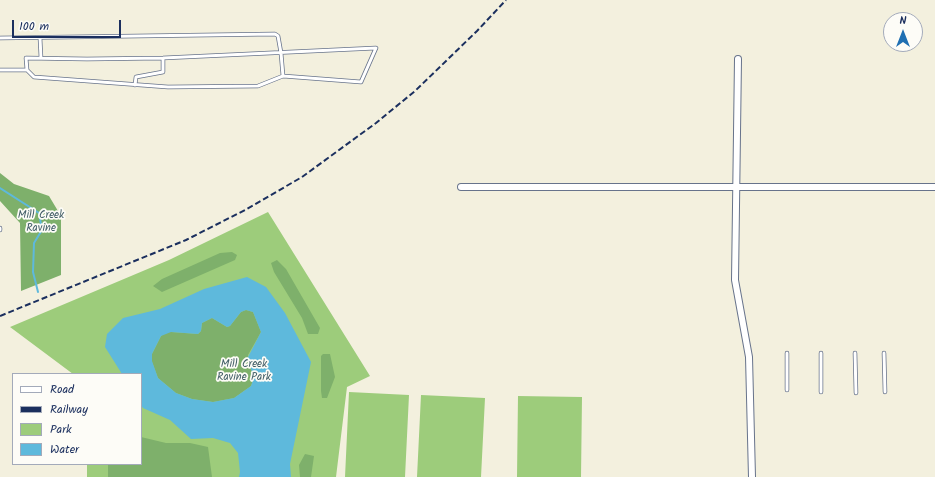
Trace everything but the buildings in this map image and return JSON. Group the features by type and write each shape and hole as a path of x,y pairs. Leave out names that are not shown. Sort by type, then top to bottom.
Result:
{"street":[{"path":"738,59 735,280 749,357 752,477"},
{"path":"461,187 935,187"}],"lane":[{"path":"0,38 275,34 278,36 282,53 283,76"},
{"path":"40,38 41,58"},
{"path":"376,48 361,82 283,76 258,86 168,87 34,77 27,70 26,58 163,58 282,53 376,48"},
{"path":"135,85 136,77 163,72 163,58"},
{"path":"0,70 27,70"},
{"path":"787,353 787,390"},
{"path":"821,353 821,392"},
{"path":"855,353 856,393"},
{"path":"884,353 885,392"}],"green space":[{"name":"Mill Creek Ravine","path":"0,173 14,184 49,196 61,216 61,275 21,291 20,223 0,201"},
{"name":"Mill Creek Ravine Park","path":"268,212 370,376 347,387 336,477 87,477 87,465 142,465 142,373 72,373 10,327 169,260"},
{"path":"232,252 237,255 235,260 162,292 153,286 162,279 220,253"},
{"path":"277,260 286,269 320,328 318,334 308,334 302,318 274,272 271,263"},
{"path":"246,310 253,312 261,332 248,355 248,363 254,377 251,386 234,398 213,402 192,399 176,393 158,378 152,362 152,354 161,336 166,332 198,334 201,331 202,323 212,318 227,327 230,326 241,312"},
{"path":"323,354 330,354 335,377 327,398 322,398 321,391 321,356"},
{"path":"349,392 409,395 405,477 345,477"},
{"path":"421,395 485,398 481,477 417,477"},
{"path":"518,396 582,397 581,477 517,477"},
{"path":"142,437 166,443 190,443 208,447 212,477 108,477 108,465 142,465"},
{"path":"305,454 314,456 311,477 300,477 299,465"}],"water":[{"path":"247,277 266,287 285,313 311,362 290,464 291,477 239,477 240,472 238,453 230,443 213,438 191,439 170,420 143,408 142,373 121,373 105,347 107,334 123,318 160,309 204,289","holes":["246,310 253,312 261,332 247,359 254,377 251,386 234,398 213,402 192,399 176,393 158,378 152,361 152,354 161,336 171,332 198,334 201,331 202,323 212,318 227,327 230,326 241,312"]}],"waterway":[{"path":"0,188 39,213 42,230 34,243 33,272 38,292"}],"railway":[{"path":"0,316 186,240 245,210 302,177 376,123 415,91 477,31 506,0"}]}
